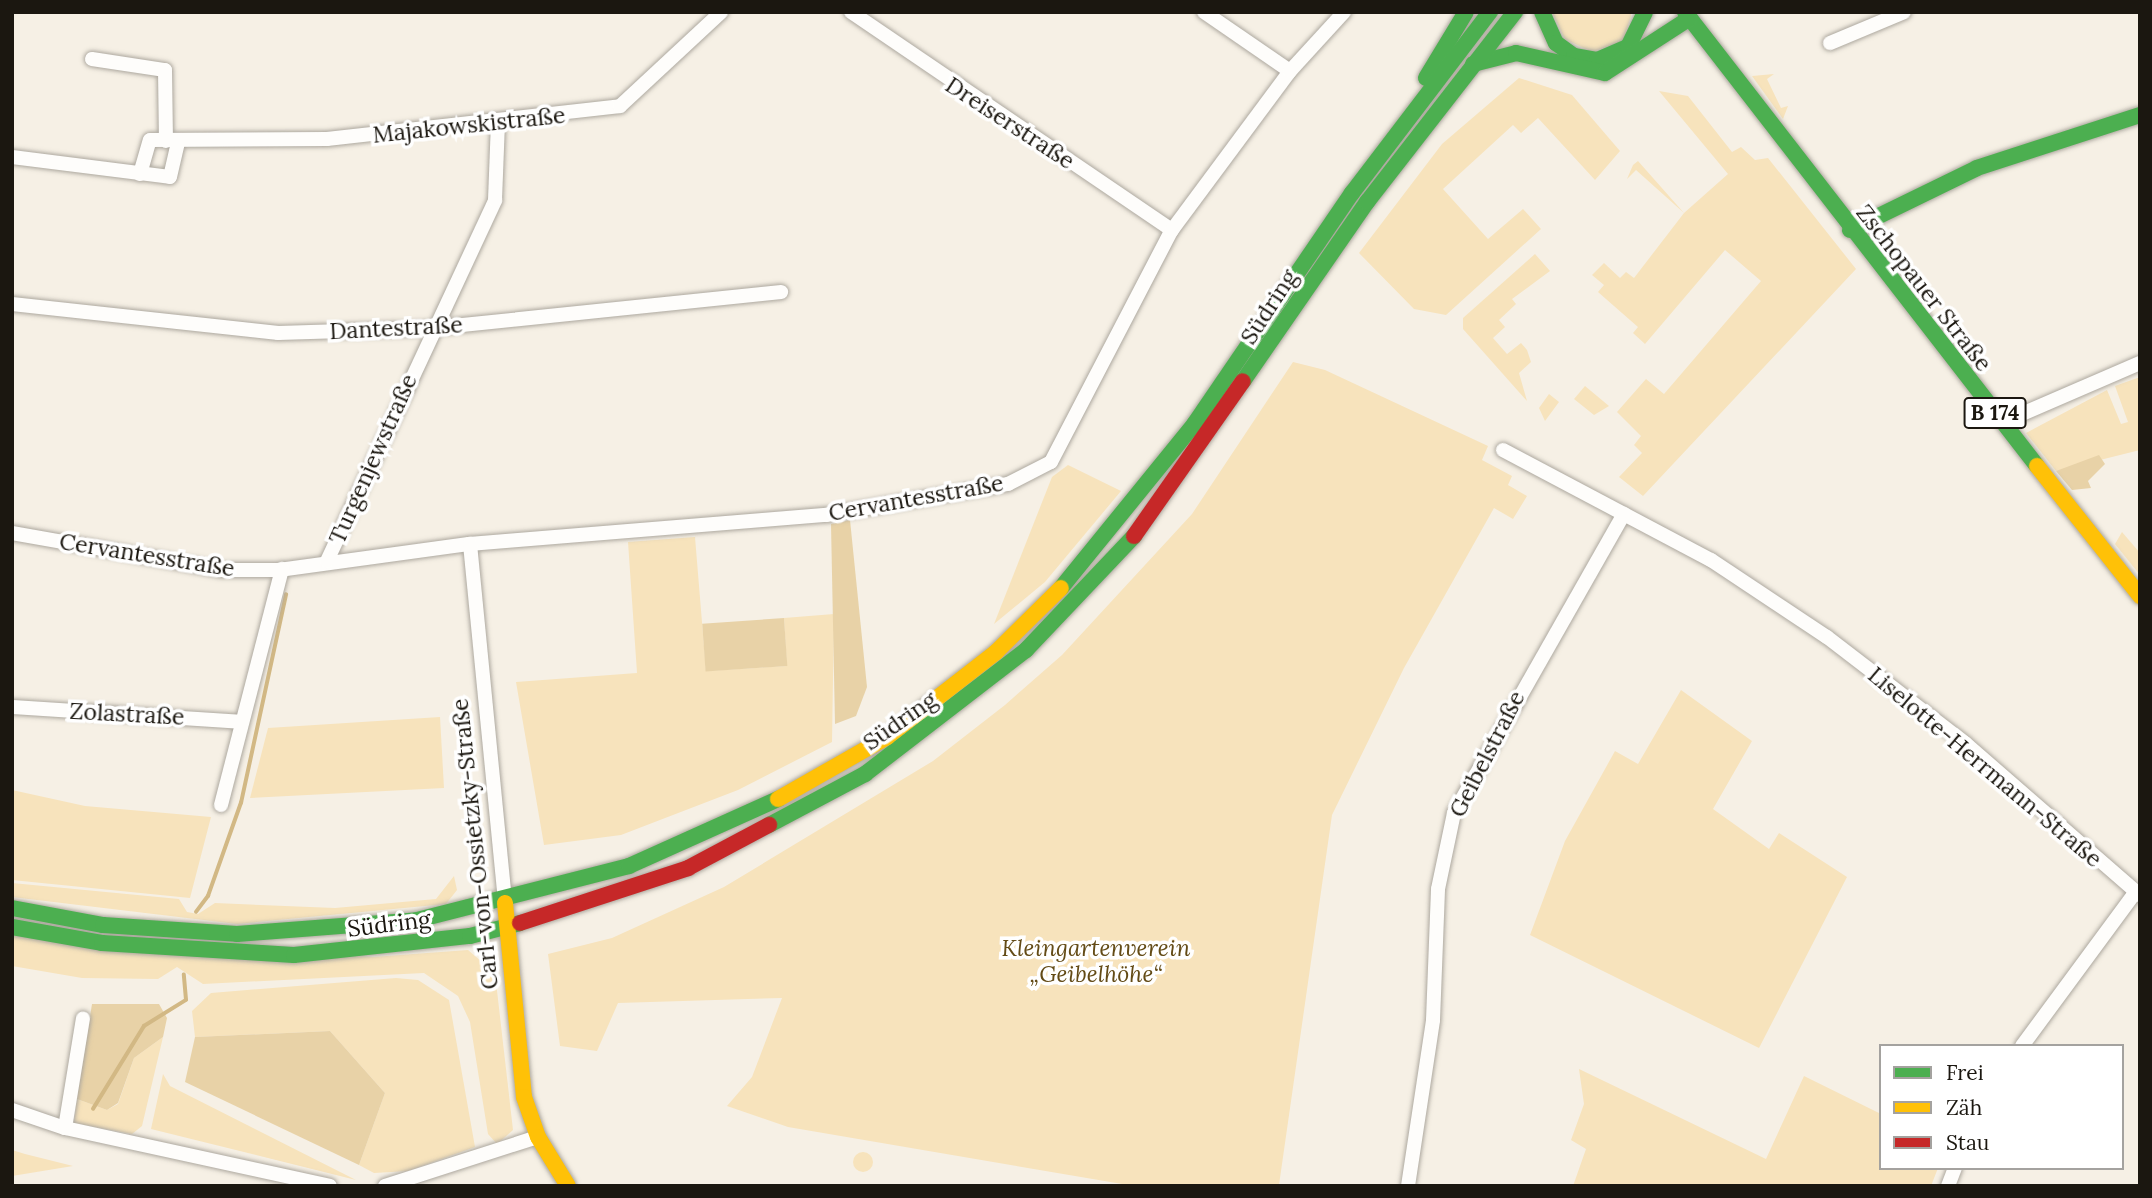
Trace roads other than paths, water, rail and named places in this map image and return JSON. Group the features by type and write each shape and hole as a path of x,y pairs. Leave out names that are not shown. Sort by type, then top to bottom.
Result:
{"main road":[{"path":"1410,116 1466,12"},
{"name":"Südring","path":"12,908 103,925 237,934 417,920 505,903 629,866 760,811 887,737 996,652 1048,605 1135,505 1410,116 1490,12"},
{"name":"Südring","path":"12,927 102,943 294,955 411,945 507,926 650,883 805,810 907,746 1017,659 1144,526 1367,202 1515,12"},
{"path":"1542,12 1556,44 1574,56 1597,60 1628,47 1645,12"},
{"name":"Zschopauer Straße","path":"1669,12 1685,19 2140,596"},
{"path":"1473,64 1516,53 1605,73 1685,19"},
{"path":"1850,230 1977,168 2140,115"},
{"name":"Carl-von-Ossietzky-Straße","path":"505,903 524,1097 538,1137 568,1186"}],"street":[{"name":"Majakowskistraße","path":"172,141 327,139 498,123 620,106 721,12"},
{"name":"Dreiserstraße","path":"851,12 1172,230"},
{"path":"1204,12 1290,72"},
{"name":"Cervantesstraße","path":"12,533 221,570 282,569 470,544 826,515 1008,484 1051,462 1172,230 1290,72 1343,12"},
{"path":"1830,43 1905,12"},
{"path":"12,157 172,176 172,141 165,70 92,59"},
{"name":"Turgenjewstraße","path":"327,561 432,328 495,200 498,123"},
{"path":"140,174 146,144 172,141"},
{"name":"Dantestraße","path":"12,304 223,331 432,328 780,292"},
{"path":"2015,417 2140,363"},
{"name":"Liselotte-Herrmann-Straße","path":"1503,450 1711,560 1827,637 1965,743 2137,894"},
{"name":"Geibelstraße","path":"1408,1186 1433,1020 1438,889 1454,813 1624,514"},
{"name":"Carl-von-Ossietzky-Straße","path":"470,544 505,903"},
{"path":"221,805 282,569"},
{"name":"Zolastraße","path":"12,707 241,722"},
{"path":"2024,1044 2137,894"},
{"path":"65,1128 83,1018"},
{"path":"12,1110 65,1128 330,1186"},
{"path":"385,1186 538,1137"}],"waterway":[{"path":"196,912 208,896 241,803 286,595"},
{"path":"93,1109 144,1026 186,1000 184,975"}],"park label":[{"name":"Kleingartenverein „Geibelhöhe“","path":"1096,961"}]}
